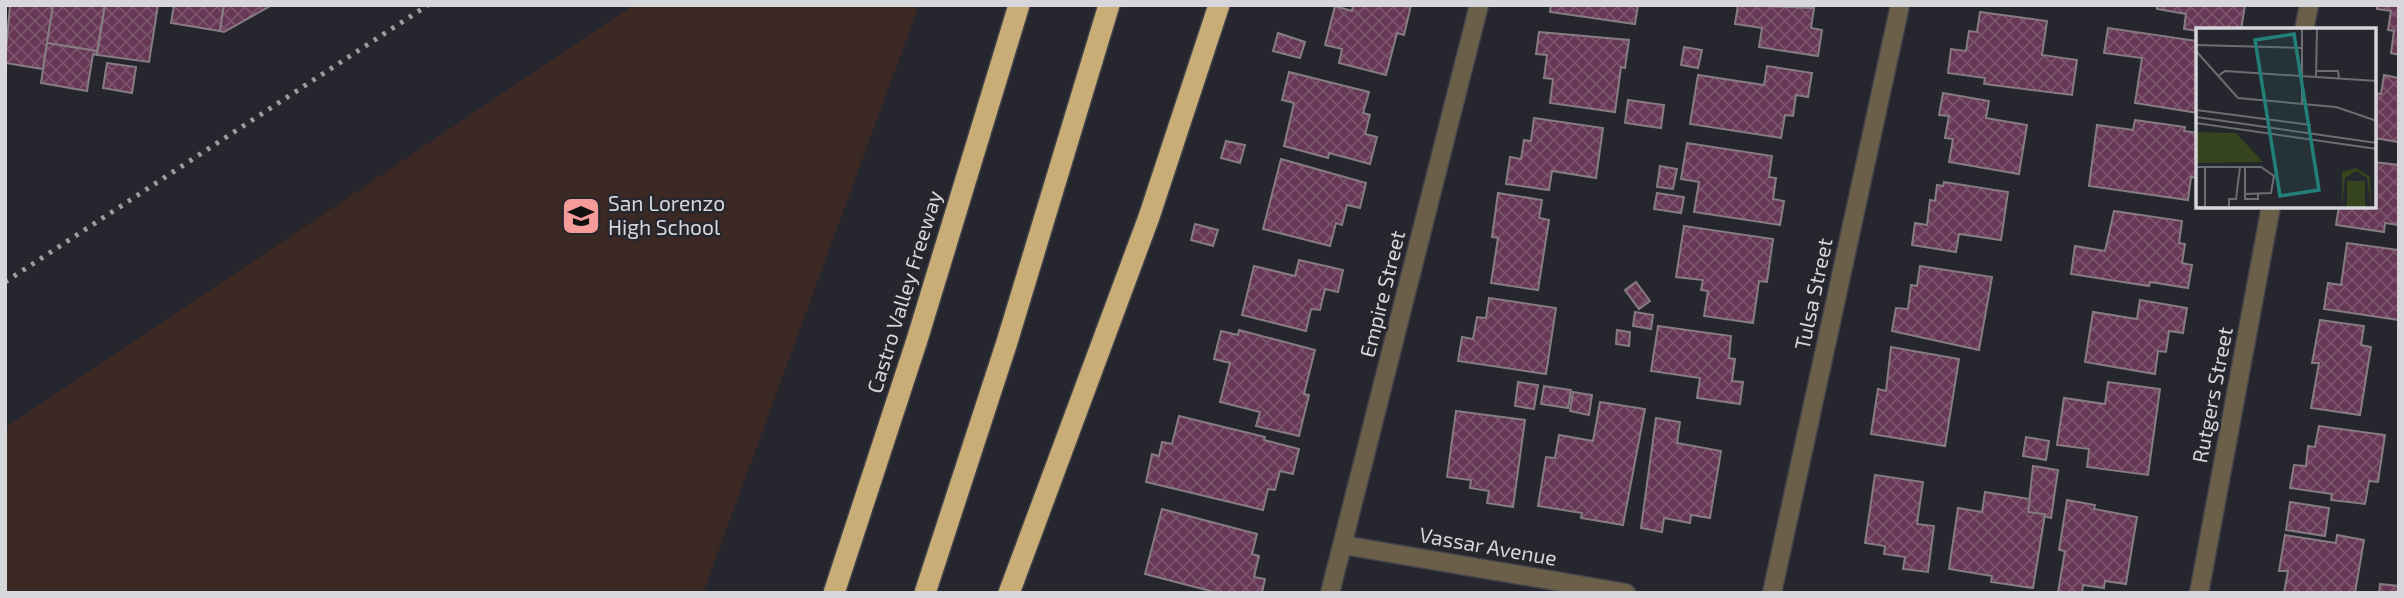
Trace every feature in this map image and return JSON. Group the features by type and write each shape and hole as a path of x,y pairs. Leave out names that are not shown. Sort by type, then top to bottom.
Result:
{"highway":[{"name":"Castro Valley Freeway","path":"834,593 917,340 1019,5"},
{"path":"925,593 1007,342 1109,5"},
{"path":"1009,593 1149,217 1219,5"}],"street":[{"name":"Empire Street","path":"1330,593 1479,5"},
{"name":"Tulsa Street","path":"1772,593 1900,5"},
{"path":"2304,28 2309,5"},
{"name":"Rutgers Street","path":"2199,593 2271,208"},
{"name":"Vassar Avenue","path":"1343,545 1626,593"}],"shaded area":[{"name":"San Lorenzo High School","path":"634,5 919,5 703,593 5,593 5,428"}],"building":[{"path":"10,5 53,5 43,69 5,63"},
{"path":"53,5 105,5 97,51 47,43"},
{"path":"105,5 158,5 149,62 97,55"},
{"path":"174,5 224,5 220,31 171,23"},
{"path":"224,5 272,5 224,32 220,31"},
{"path":"1353,5 1411,5 1404,35 1397,33 1386,75 1339,63 1342,49 1325,45 1335,6 1352,11"},
{"path":"1551,5 1638,5 1635,24 1550,12"},
{"path":"1738,5 1814,8 1811,28 1822,30 1818,56 1759,47 1762,28 1735,24"},
{"path":"2157,5 2245,5 2241,28 2196,28 2196,31 2184,29 2186,14 2157,9"},
{"path":"2377,5 2399,5 2399,55 2391,53 2394,31 2388,30 2391,11 2377,9"},
{"path":"1980,12 2047,21 2042,55 2077,60 2072,95 1984,84 1985,78 1948,73 1951,49 1966,51 1969,31 1977,32"},
{"path":"2108,28 2196,41 2196,113 2135,103 2142,58 2104,53"},
{"path":"1539,32 1629,40 1625,68 1621,67 1615,112 1550,103 1553,79 1544,78 1547,55 1536,54"},
{"path":"1278,33 1305,42 1300,58 1273,51"},
{"path":"47,43 97,51 97,55 93,54 87,91 41,83"},
{"path":"1684,47 1702,50 1698,68 1681,65"},
{"path":"107,63 136,67 132,93 103,88"},
{"path":"1767,66 1812,73 1808,97 1796,95 1793,116 1785,115 1781,138 1690,124 1698,75 1764,85"},
{"path":"1289,72 1369,92 1363,113 1370,115 1365,134 1377,137 1370,164 1329,153 1328,158 1284,146 1294,103 1282,100"},
{"path":"2384,75 2399,78 2399,146 2398,142 2376,138 2376,93 2381,94"},
{"path":"1943,93 1989,101 1986,118 2027,125 2019,174 1949,162 1953,139 1945,138 1949,116 1939,115"},
{"path":"1628,100 1664,105 1661,128 1625,123"},
{"path":"1534,118 1603,128 1596,178 1552,171 1549,190 1506,184 1510,157 1521,159 1524,140 1531,141"},
{"path":"2135,120 2185,127 2184,131 2196,133 2196,178 2191,177 2188,200 2089,186 2097,125 2133,130"},
{"path":"1226,141 1245,145 1240,163 1221,158"},
{"path":"1687,143 1772,156 1769,177 1776,178 1773,199 1784,201 1780,225 1694,212 1699,182 1681,179"},
{"path":"1281,159 1366,183 1360,208 1347,205 1342,225 1336,223 1330,246 1263,229"},
{"path":"2376,162 2399,165 2399,225 2385,223 2384,232 2336,225 2339,208 2376,208"},
{"path":"1660,166 1677,169 1673,189 1657,187"},
{"path":"1944,182 2008,192 2001,240 1959,234 1956,252 1912,245 1915,223 1927,225 1930,200 1935,201 1937,185 1943,186"},
{"path":"1498,193 1542,200 1539,218 1549,220 1538,290 1491,283 1498,238 1492,237"},
{"path":"1657,193 1684,197 1681,213 1654,209"},
{"path":"2114,211 2182,221 2179,243 2185,244 2182,263 2192,265 2188,288 2150,282 2149,286 2071,274 2075,246 2105,251"},
{"path":"1195,224 1218,230 1213,246 1191,240"},
{"path":"1684,226 1773,239 1767,282 1759,281 1753,323 1704,316 1708,291 1701,290 1703,280 1676,277"},
{"path":"2347,243 2399,250 2399,320 2324,309 2328,283 2341,285"},
{"path":"1299,260 1343,270 1338,292 1325,289 1320,310 1311,309 1306,331 1242,315 1254,266 1295,276"},
{"path":"1920,266 1992,277 1979,350 1892,331 1896,308 1908,309 1911,285 1917,286"},
{"path":"1636,282 1650,301 1639,309 1625,290"},
{"path":"1489,298 1556,308 1546,374 1458,361 1462,337 1473,339 1477,317 1486,318"},
{"path":"2140,300 2187,308 2183,333 2169,331 2166,352 2158,351 2155,374 2085,362 2093,312 2137,319"},
{"path":"1635,312 1653,315 1651,329 1633,326"},
{"path":"2320,320 2364,326 2361,345 2371,347 2360,415 2311,408 2319,363 2312,363"},
{"path":"1658,326 1731,336 1729,358 1735,359 1732,381 1743,382 1740,404 1697,398 1700,378 1651,371"},
{"path":"1239,330 1315,350 1304,394 1309,395 1299,436 1256,426 1260,412 1220,402 1230,363 1214,359 1221,331 1238,335"},
{"path":"1617,330 1630,332 1629,346 1616,344"},
{"path":"1891,347 1959,359 1945,446 1871,434 1878,389 1886,391"},
{"path":"1518,382 1538,385 1534,409 1515,406"},
{"path":"2108,382 2160,389 2148,475 2087,467 2089,449 2057,445 2064,398 2105,404"},
{"path":"1544,386 1571,390 1568,408 1541,404"},
{"path":"1573,392 1592,395 1589,415 1570,411"},
{"path":"1600,402 1645,409 1623,525 1581,518 1582,513 1538,506 1546,457 1555,458 1559,435 1593,441"},
{"path":"1456,411 1525,420 1513,507 1487,503 1489,491 1470,488 1471,480 1447,477"},
{"path":"1179,416 1265,437 1264,440 1299,449 1293,474 1280,471 1275,490 1268,489 1263,510 1146,482 1152,454 1159,456 1162,442 1172,444"},
{"path":"1656,418 1680,422 1677,443 1721,451 1710,518 1691,515 1690,523 1664,518 1662,532 1641,528"},
{"path":"2319,426 2385,435 2378,482 2369,481 2365,504 2331,500 2332,494 2290,488 2294,465 2306,466 2308,446 2315,447"},
{"path":"2026,437 2049,441 2046,460 2023,456"},
{"path":"2033,466 2058,470 2051,518 2028,512"},
{"path":"1875,475 1923,482 1917,524 1934,526 1928,572 1903,569 1905,557 1884,554 1885,546 1865,543"},
{"path":"1985,492 2030,499 2028,512 2045,514 2033,588 1991,582 1992,576 1949,569 1958,508 1982,512"},
{"path":"2067,500 2095,505 2094,509 2137,517 2126,584 2105,581 2104,588 2083,585 2082,593 2058,592 2065,551 2059,550"},
{"path":"2290,502 2329,508 2325,536 2286,530"},
{"path":"1162,509 1257,534 1252,554 1259,556 1254,577 1265,579 1262,593 1218,593 1145,574"},
{"path":"2285,535 2336,543 2337,535 2364,540 2355,593 2284,593 2288,571 2279,571"},
{"path":"2380,584 2399,586 2399,593 2379,593"}],"railway":[{"path":"5,282 428,5"}],"place":[{"name":"San Lorenzo High School","path":"581,216"}]}
